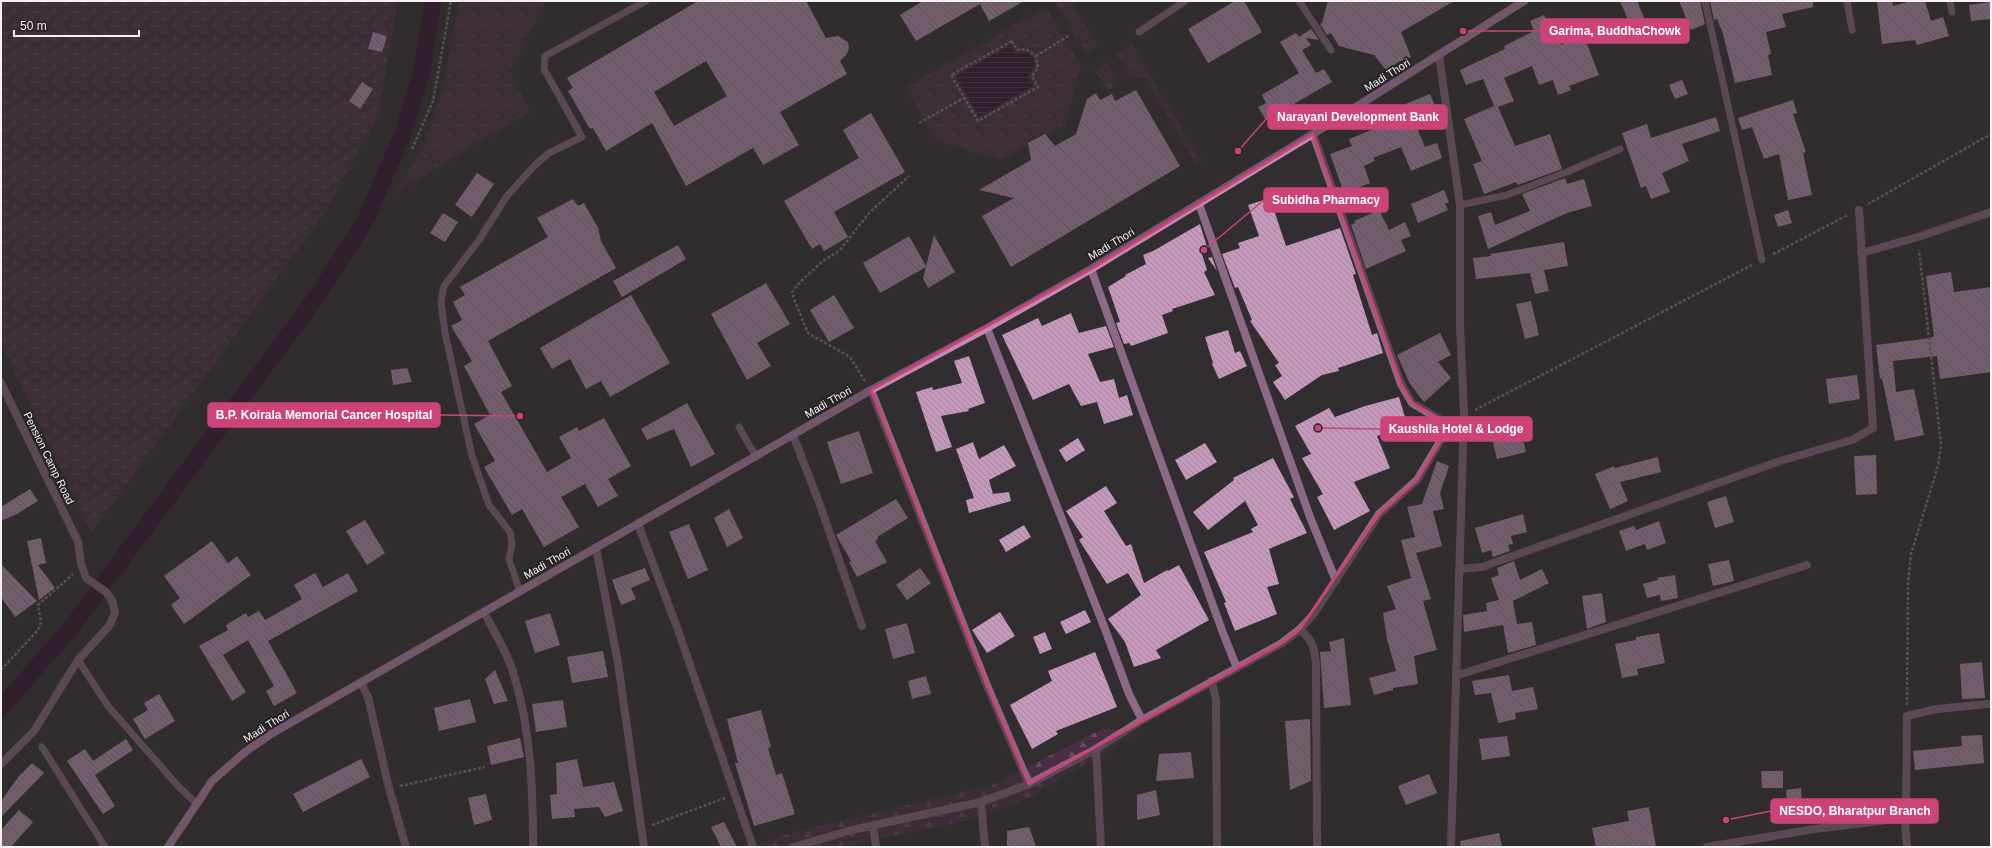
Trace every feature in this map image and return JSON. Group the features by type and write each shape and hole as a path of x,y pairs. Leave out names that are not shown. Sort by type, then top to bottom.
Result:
{"main road":[{"name":"Madi Thori","path":"168,847 212,781 245,752 271,734 871,390 987,328 1091,269 1313,134 1524,1"}],"street":[{"path":"1439,55 1460,205 1460,325 1464,413 1459,569 1458,675 1452,847"},
{"path":"1313,134 1401,384 1412,403 1463,433"},
{"path":"1199,204 1310,518 1336,581"},
{"path":"1459,569 1482,567 1780,461 1852,440 1873,428 1859,210"},
{"path":"1861,253 1918,237 1991,212"},
{"path":"1091,269 1223,634 1237,668"},
{"path":"987,328 1105,628 1129,694 1142,720"},
{"name":"Pension Camp Road","path":"1,383 78,542 81,564 86,578 106,592 112,600 115,613 109,626 78,660"},
{"path":"871,390 986,683 1030,784"},
{"path":"793,847 873,825 981,802 1030,784 1096,749 1142,720 1282,643 1300,629 1313,615 1380,514 1417,480 1450,425"},
{"path":"793,435 820,505 862,626"},
{"path":"638,524 678,630 753,847"},
{"path":"596,548 618,663 644,847"},
{"path":"1458,675 1807,565"},
{"path":"484,612 513,671 525,716 532,783 533,847"},
{"path":"1300,629 1310,638 1314,649 1316,664 1317,847"},
{"path":"1,764 34,731 78,660"},
{"path":"1212,681 1216,700 1217,847"},
{"path":"361,683 368,697 389,788 406,847"},
{"path":"1902,820 1906,811 1907,716 1936,709 1989,704"},
{"path":"1096,749 1101,847"},
{"path":"981,802 985,847"},
{"path":"1707,847 1815,829 1896,819 1905,821 1908,847"},
{"path":"873,825 876,847"}],"lane":[{"path":"520,592 509,559 512,544 510,532 489,505 472,456 445,333 441,301 444,286 479,240 507,196 535,165 549,153 582,137 544,69 545,56 646,1"},
{"path":"1139,32 1184,1"},
{"path":"1299,1 1331,50"},
{"path":"1705,1 1762,260"},
{"path":"1847,1 1852,30"},
{"path":"1950,1 1952,12"},
{"path":"1460,205 1507,195 1620,149"},
{"path":"739,427 756,457"},
{"path":"78,660 108,706 178,786 197,804"},
{"path":"42,747 105,847"}],"path":[{"path":"412,149 432,102 451,1"},
{"path":"1036,56 1070,35"},
{"path":"1012,41 1017,50 1026,49 1036,56 1038,68 1032,76 1038,87 978,122 964,98 951,76 1012,41"},
{"path":"919,123 964,98"},
{"path":"1464,413 1480,409 1859,210 1991,134"},
{"path":"871,390 850,357 808,333 792,292 801,280 823,261 840,250 869,213 909,176"},
{"path":"1907,716 1908,583 1911,554 1938,466 1941,444 1918,237"},
{"path":"1,670 38,630 41,622 38,605 67,580 81,564"},
{"path":"389,788 485,767"},
{"path":"641,829 734,794"}],"highlighted area":[{"path":"1313,134 1401,384 1412,403 1450,425 1417,480 1379,514 1300,629 1282,643 1029,784 986,683 871,390 1091,269"}],"green space":[{"path":"1,1 397,1 379,113 325,212 91,533 1,343"},
{"path":"459,1 545,1 510,73 530,112 395,193 424,145 445,79"},
{"path":"1054,1 1071,1 1098,47 1086,54"},
{"path":"1046,7 1081,66 1065,125 1002,160 936,141 906,87"},
{"path":"1132,44 1202,162 1196,165 1144,77 1130,77 1116,53"},
{"path":"1106,62 1117,80 1109,93 1094,69"},
{"path":"1104,728 1137,733 1027,799 961,822 839,847 754,847 779,836 994,784"}],"shaded area":[{"path":"1010,45 1015,54 1027,52 1033,58 1035,66 1028,76 1033,86 979,117 956,76"}],"building":[{"path":"698,1 806,1 826,38 838,36 848,42 849,48 847,54 840,61 847,74 780,112 799,145 763,165 753,148 686,186 652,123 606,151 593,128 590,129 568,91 573,88 567,78","holes":["706,61 727,96 674,126 654,92"]},
{"path":"923,1 1024,1 989,21 980,4 916,41 900,15"},
{"path":"1235,1 1244,1 1262,32 1208,63 1188,29"},
{"path":"1328,1 1454,1 1401,32 1411,57 1398,62 1387,71 1374,55 1339,46 1331,33 1327,35 1320,24 1322,23"},
{"path":"1620,1 1637,1 1650,32 1636,38"},
{"path":"1679,1 1700,1 1705,24 1691,30"},
{"path":"1710,1 1813,1 1813,7 1782,14 1786,27 1766,32 1771,54 1768,55 1772,75 1735,83 1723,34 1717,19 1714,20"},
{"path":"1877,1 1892,1 1893,6 1911,1 1925,1 1931,21 1943,17 1949,36 1917,45 1915,40 1882,44"},
{"path":"1991,2 1991,19 1971,21 1969,5"},
{"path":"1544,15 1549,26 1552,24 1561,45 1584,36 1599,75 1569,86 1571,90 1558,95 1553,80 1539,85 1532,66 1504,78 1514,101 1498,107 1515,146 1550,134 1562,169 1518,185 1516,182 1484,194 1473,164 1482,161 1464,119 1494,106 1483,79 1466,85 1460,70 1505,49 1504,46 1534,31 1530,21"},
{"path":"1311,29 1319,40 1306,38 1311,45 1302,50 1316,73 1324,69 1332,82 1266,120 1258,107 1266,103 1262,95 1299,73 1280,42 1296,33 1299,37"},
{"path":"373,32 387,36 382,52 368,49"},
{"path":"1682,80 1688,94 1675,99 1669,85"},
{"path":"362,82 373,89 360,109 349,101"},
{"path":"1136,90 1180,166 1011,267 982,216 1014,198 979,190 1031,160 1028,143 1045,134 1055,146 1076,134 1087,99 1096,93 1100,100 1112,94 1115,101"},
{"path":"1430,94 1438,113 1415,123 1425,147 1437,143 1442,158 1411,171 1401,147 1373,158 1375,161 1364,166 1370,183 1344,193 1330,154 1352,146 1349,139 1384,125 1382,123 1402,115 1398,107"},
{"path":"1793,100 1797,113 1793,114 1806,152 1803,153 1812,195 1788,200 1779,154 1764,159 1752,127 1742,130 1738,118"},
{"path":"871,113 905,172 834,212 848,237 824,251 820,244 812,249 784,201 859,158 843,130"},
{"path":"1716,117 1720,131 1682,144 1689,161 1662,173 1670,192 1651,199 1646,186 1641,188 1622,133 1647,124 1651,138"},
{"path":"477,173 494,184 472,217 455,205"},
{"path":"1565,178 1567,184 1584,179 1592,206 1567,213 1488,249 1478,216 1491,212 1495,225 1530,211 1522,194"},
{"path":"1444,190 1449,202 1445,204 1448,210 1418,223 1411,204"},
{"path":"1270,198 1286,246 1340,228 1356,274 1353,275 1372,335 1377,333 1383,353 1338,368 1339,371 1322,375 1285,400 1273,382 1282,376 1275,365 1279,363 1250,321 1252,320 1238,287 1235,288 1222,254 1240,248 1238,243 1259,236 1248,205"},
{"path":"573,199 578,206 584,203 598,228 601,241 616,268 488,341 512,386 501,392 547,472 571,458 559,437 577,427 579,431 604,418 631,466 608,479 618,496 598,507 585,484 561,497 579,527 544,547 522,509 512,515 484,467 495,461 474,424 490,415 464,366 472,361 451,326 462,320 453,302 465,295 460,287 548,237 537,218"},
{"path":"1379,210 1389,230 1405,222 1411,236 1401,240 1406,251 1366,269 1351,225 1355,223 1354,221"},
{"path":"1788,210 1792,223 1778,227 1774,215"},
{"path":"443,213 458,222 445,242 430,233"},
{"path":"1200,224 1207,247 1201,251 1207,270 1204,272 1215,295 1172,309 1173,311 1162,315 1168,333 1131,346 1129,343 1124,344 1116,323 1120,322 1108,287 1126,276 1125,275 1146,264 1143,255 1153,251"},
{"path":"934,235 955,272 928,288 923,278 926,267 880,293 863,263 909,236 926,266"},
{"path":"1564,242 1568,266 1544,270 1549,291 1535,294 1530,273 1476,279 1473,258"},
{"path":"678,245 686,259 622,297 613,281"},
{"path":"1212,257 1217,271 1208,258"},
{"path":"1951,272 1954,292 1991,287 1991,372 1940,379 1937,356 1893,361 1896,392 1914,389 1924,435 1895,441 1882,378 1880,379 1876,345 1931,338 1934,336 1926,276"},
{"path":"766,283 790,324 757,343 771,366 747,380 711,314"},
{"path":"631,295 670,363 610,397 601,381 586,389 570,359 552,369 540,348"},
{"path":"834,295 854,328 829,342 810,310"},
{"path":"1531,301 1539,335 1525,339 1516,304"},
{"path":"1071,313 1079,333 1106,326 1114,347 1088,354 1100,382 1114,379 1119,398 1127,395 1133,415 1104,424 1097,402 1081,406 1069,384 1033,400 1002,335 1038,318 1042,326"},
{"path":"1228,330 1235,353 1240,351 1247,366 1219,379 1212,364 1213,363 1205,337"},
{"path":"1440,333 1451,355 1438,362 1451,378 1424,402 1410,384 1397,355"},
{"path":"969,356 985,403 968,409 969,411 941,416 952,447 936,452 916,392 932,387 933,390 962,383 954,361"},
{"path":"407,368 412,382 393,385 391,370"},
{"path":"1857,375 1860,399 1829,404 1826,379"},
{"path":"1399,397 1408,427 1377,436 1390,468 1354,482 1370,511 1334,530 1317,497 1323,494 1302,458 1311,454 1295,426 1329,408 1335,417 1365,406"},
{"path":"687,403 715,454 691,467 674,429 647,440 641,429"},
{"path":"1520,426 1526,452 1497,459 1491,434"},
{"path":"859,431 873,473 841,484 827,442"},
{"path":"1078,438 1085,450 1066,462 1059,450"},
{"path":"973,442 979,459 1004,445 1016,466 989,480 993,494 1009,492 1011,501 969,513 966,500 974,498 956,449"},
{"path":"1205,443 1217,462 1186,480 1175,460"},
{"path":"1876,455 1877,494 1856,495 1854,456"},
{"path":"1658,457 1661,472 1620,482 1628,501 1610,509 1595,474 1614,466 1615,468"},
{"path":"1273,458 1294,497 1290,499 1307,533 1269,549 1279,584 1267,587 1277,614 1235,631 1224,603 1226,602 1204,552 1253,532 1251,529 1258,525 1245,501 1208,530 1193,512 1234,480 1233,478"},
{"path":"1437,461 1449,466 1440,493 1444,509 1433,511 1442,546 1416,553 1431,599 1423,601 1437,650 1414,656 1418,684 1393,688 1393,690 1374,695 1369,678 1396,671 1387,639 1383,613 1396,609 1387,586 1411,578 1401,540 1415,537 1407,507 1422,504"},
{"path":"1106,486 1117,503 1104,511 1126,546 1131,544 1144,583 1179,565 1209,620 1156,650 1161,658 1134,667 1125,642 1108,619 1141,595 1128,573 1107,584 1079,540 1083,537 1066,511"},
{"path":"30,489 38,501 17,514 1,521 1,507"},
{"path":"1726,496 1734,522 1715,528 1707,502"},
{"path":"896,499 908,518 877,537 878,539 875,541 887,562 857,577 849,562 851,561 836,535"},
{"path":"729,509 743,538 727,547 714,518"},
{"path":"1523,514 1527,532 1511,536 1513,544 1508,545 1510,551 1493,557 1491,550 1482,553 1475,528"},
{"path":"365,520 385,553 367,565 346,531"},
{"path":"1659,521 1666,543 1647,550 1645,544 1626,551 1619,531 1634,526 1636,530"},
{"path":"689,524 708,570 688,579 669,532"},
{"path":"1024,525 1031,537 1006,552 999,540"},
{"path":"41,538 46,563 38,565 55,588 39,600 27,541"},
{"path":"212,541 228,563 237,556 251,575 184,624 171,605 180,598 164,576"},
{"path":"1729,560 1734,581 1713,586 1708,564"},
{"path":"1514,561 1520,580 1542,569 1549,583 1513,601 1517,624 1532,622 1536,645 1508,653 1503,625 1464,632 1463,615 1487,611 1486,603 1499,600 1491,578 1499,575 1497,568"},
{"path":"1,564 37,601 15,617 1,597"},
{"path":"645,568 650,580 631,588 636,599 621,605 612,580"},
{"path":"920,568 931,583 907,600 896,585"},
{"path":"315,573 323,587 348,573 358,591 268,641 297,693 274,706 266,691 274,686 248,640 223,655 246,692 232,701 199,646 228,630 226,625 246,613 248,617 259,611 265,620 302,599 294,585"},
{"path":"1675,575 1678,598 1661,601 1660,595 1647,598 1643,584 1658,580 1657,578"},
{"path":"1602,593 1606,622 1587,629 1582,596"},
{"path":"1085,610 1091,622 1066,634 1060,622"},
{"path":"1000,612 1015,636 987,653 972,630"},
{"path":"550,613 560,645 535,653 525,621"},
{"path":"907,623 915,653 893,659 885,629"},
{"path":"1045,632 1052,649 1040,654 1033,637"},
{"path":"1659,633 1665,663 1637,669 1638,675 1622,678 1615,644 1636,640 1636,637"},
{"path":"1344,638 1351,705 1324,708 1320,652 1331,651 1329,642"},
{"path":"603,651 608,677 572,683 567,657"},
{"path":"1095,652 1117,707 1056,731 1058,734 1032,749 1010,705 1052,681 1048,671"},
{"path":"1982,662 1985,698 1962,699 1960,664"},
{"path":"495,670 508,701 494,704 485,679"},
{"path":"1509,675 1512,691 1533,687 1538,709 1515,713 1516,719 1498,723 1491,693 1475,695 1472,681"},
{"path":"926,676 931,694 912,699 908,681"},
{"path":"159,694 175,721 145,739 133,719 148,710 144,703"},
{"path":"470,699 476,722 439,731 434,708"},
{"path":"563,700 567,727 536,732 532,704"},
{"path":"761,710 771,747 768,748 776,775 782,773 795,814 754,826 735,763 738,763 727,719"},
{"path":"1310,719 1311,781 1290,790 1285,721"},
{"path":"1982,735 1984,763 1915,770 1913,751 1962,746 1961,736"},
{"path":"1507,736 1510,756 1482,760 1479,739"},
{"path":"520,738 524,757 491,765 487,746"},
{"path":"126,739 133,750 95,775 115,806 103,814 67,761 85,749 93,761"},
{"path":"1191,752 1194,778 1156,781 1159,754"},
{"path":"361,759 370,777 303,812 293,794"},
{"path":"577,759 583,787 614,782 623,811 605,817 599,807 574,809 575,817 552,819 550,795 557,794 556,763"},
{"path":"32,763 44,773 1,817 1,801 19,776"},
{"path":"1761,771 1783,771 1783,788 1762,788"},
{"path":"1429,774 1437,793 1406,805 1398,786"},
{"path":"1801,788 1803,818 1788,819 1786,790"},
{"path":"1156,790 1160,815 1137,820 1137,795"},
{"path":"486,794 492,820 474,825 468,798"},
{"path":"1649,807 1656,847 1596,847 1592,828 1629,821 1627,811"},
{"path":"19,810 33,822 11,847 1,847 1,830"},
{"path":"724,822 737,847 721,847 711,827"},
{"path":"1029,827 1036,847 1007,847 1007,831"},
{"path":"1499,833 1502,847 1461,847 1460,841"}],"waterway":[{"path":"1,708 70,629 318,295 366,219 403,133 422,71 433,1"}],"place":[{"name":"Garima, BuddhaChowk","path":"1463,31"},
{"name":"Narayani Development Bank","path":"1238,151"},
{"name":"Subidha Pharmacy","path":"1204,250"},
{"name":"B.P. Koirala Memorial Cancer Hospital","path":"520,416"},
{"name":"Kaushila Hotel & Lodge","path":"1318,428"},
{"name":"NESDO, Bharatpur Branch","path":"1726,820"}]}
